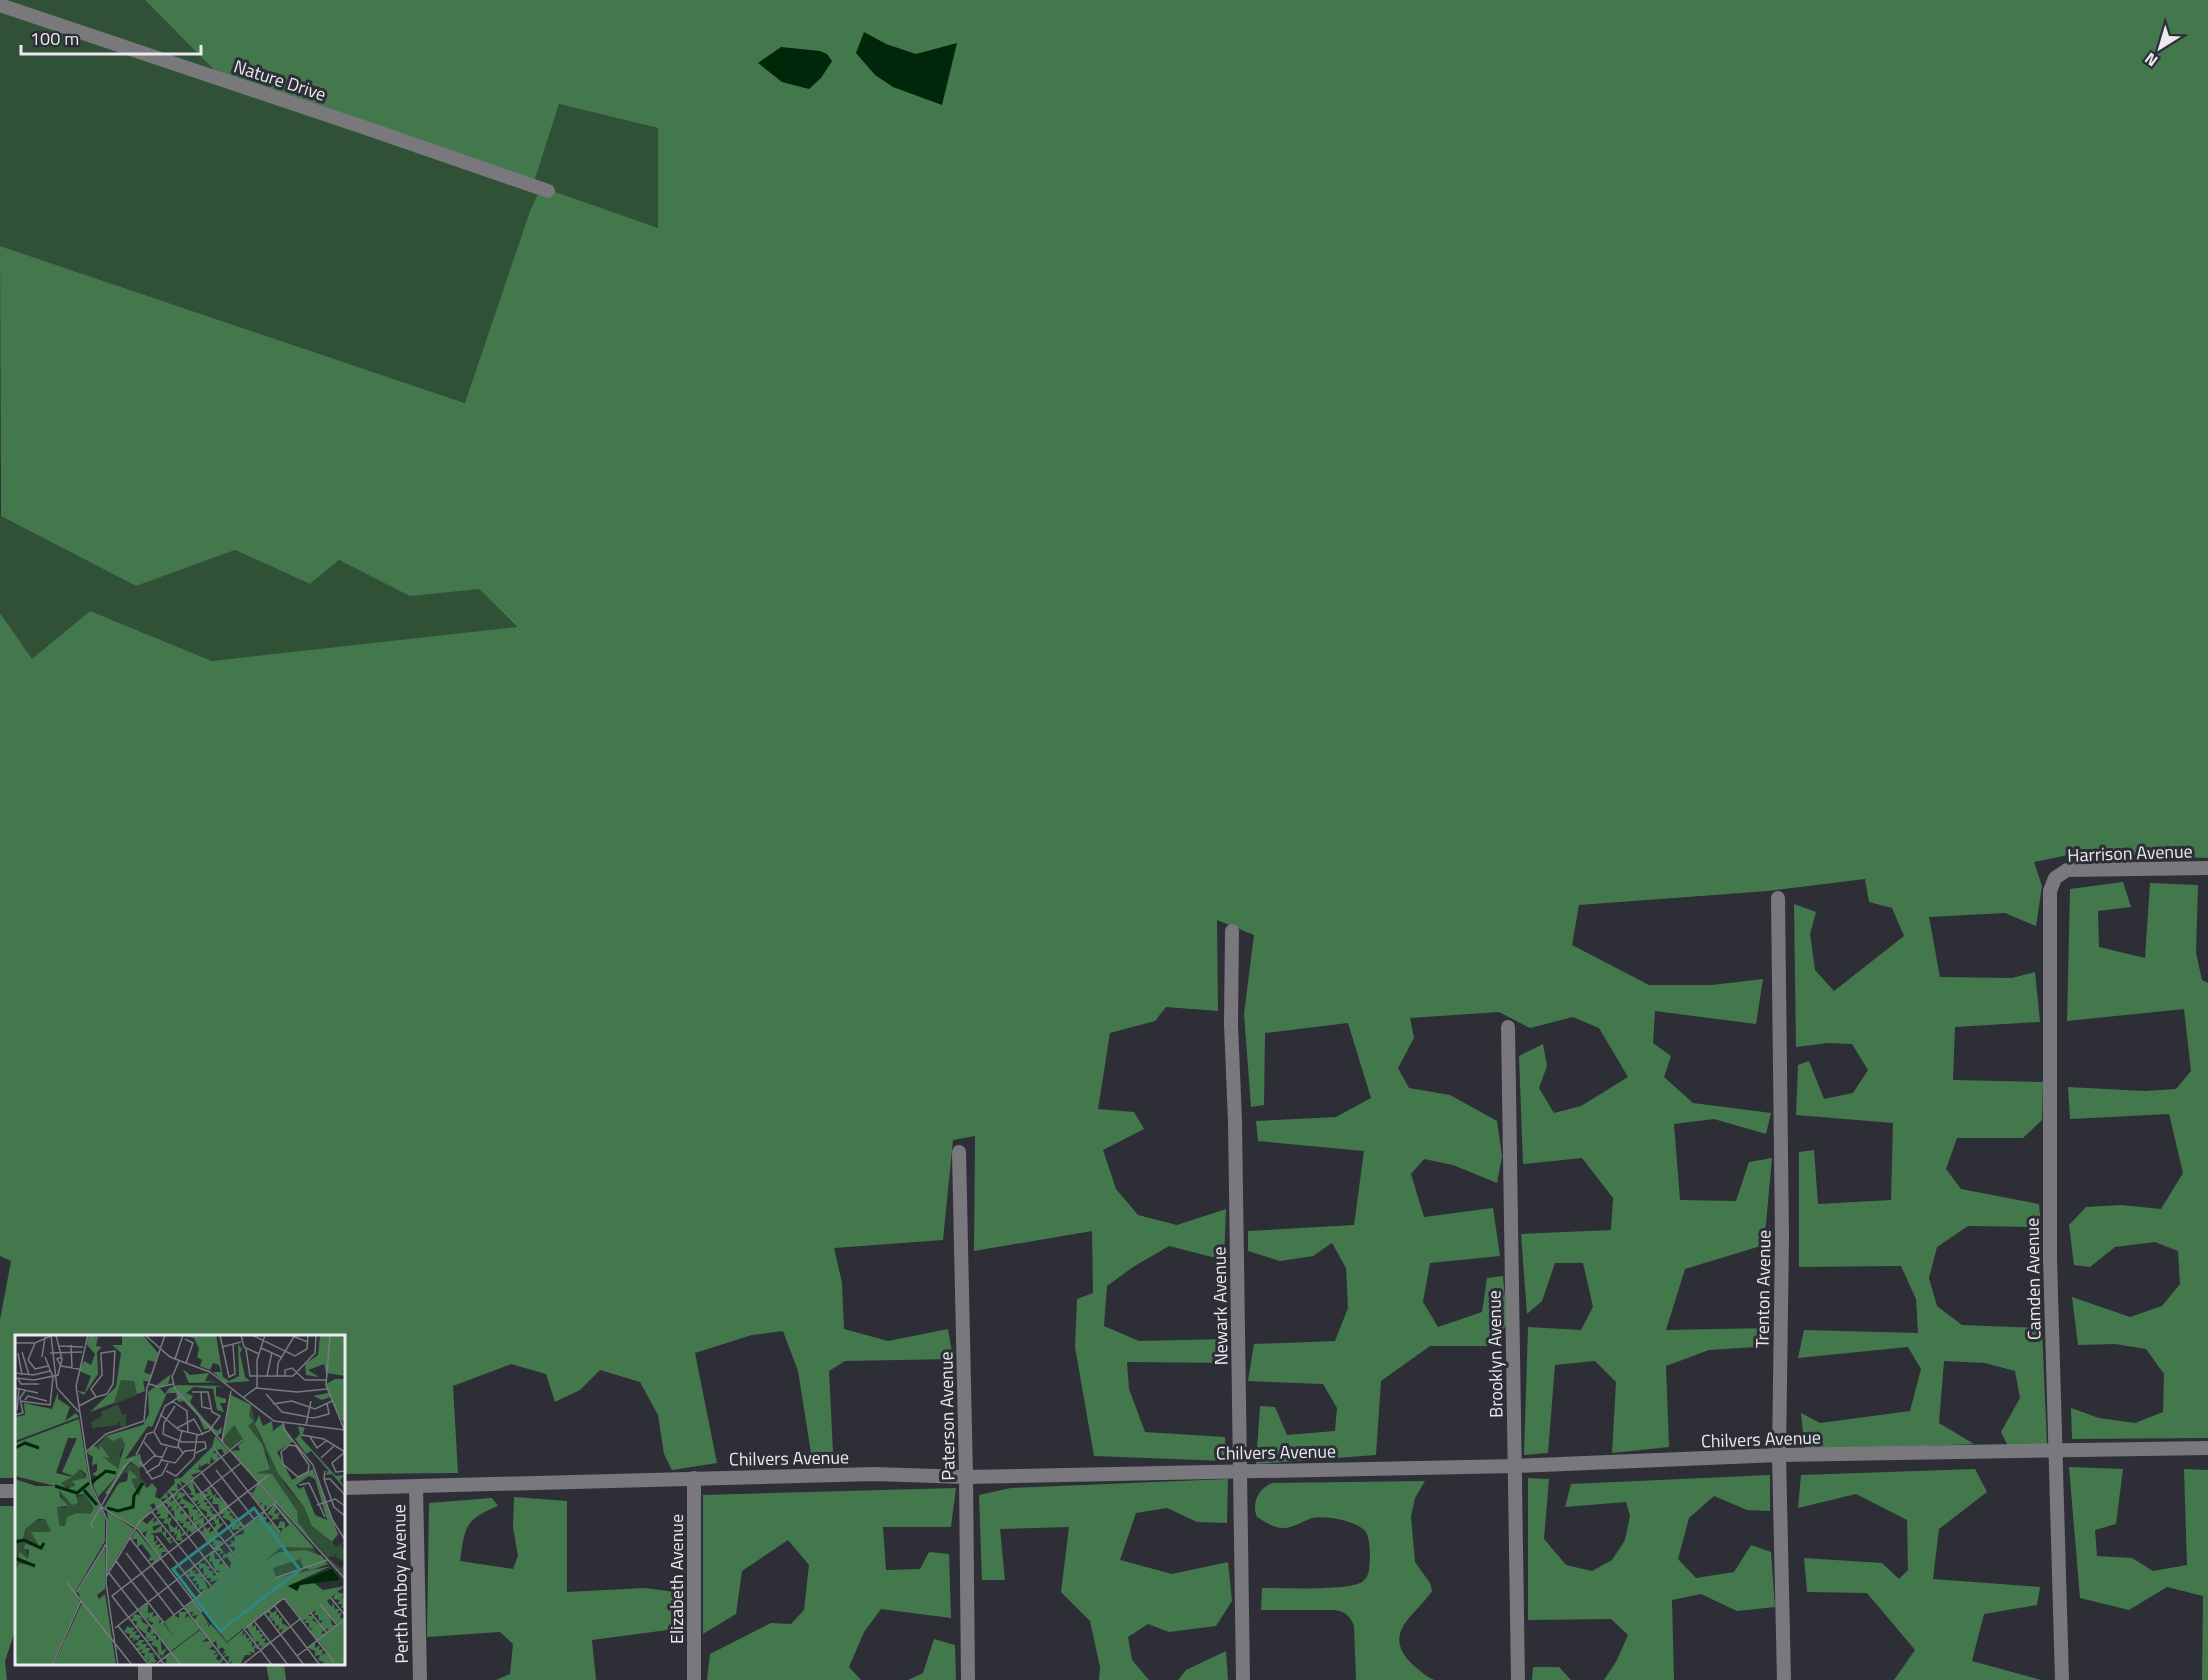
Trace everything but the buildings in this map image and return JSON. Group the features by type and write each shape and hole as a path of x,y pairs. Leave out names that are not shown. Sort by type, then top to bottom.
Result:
{"street":[{"name":"Nature Drive","path":"0,5 548,191"},
{"name":"Harrison Avenue","path":"2055,878 2067,870 2208,868"},
{"name":"Camden Avenue","path":"2055,878 2050,891 2049,1258 2062,1680"},
{"name":"Trenton Avenue","path":"1778,898 1782,1231 1779,1455 1784,1680"},
{"name":"Newark Avenue","path":"1232,931 1231,1024 1235,1133 1243,1680"},
{"name":"Brooklyn Avenue","path":"1508,1027 1518,1680"},
{"name":"Paterson Avenue","path":"959,1152 968,1680"},
{"name":"Chilvers Avenue","path":"345,1488 416,1488 874,1474 966,1477 1515,1466 1779,1455 2208,1448"},
{"name":"Elizabeth Avenue","path":"694,1478 694,1680"},
{"name":"Perth Amboy Avenue","path":"416,1488 420,1680"}],"shaded area":[{"path":"0,0 145,0 223,79 533,184 559,104 658,128 658,228 541,188 530,211 466,403 0,246"},
{"path":"145,0 2208,0 2208,858 2078,853 2034,862 2042,886 2036,926 2005,913 1929,917 1940,977 2012,978 2035,972 2040,1022 1955,1027 1953,1080 2043,1082 2042,1120 2023,1138 1957,1138 1946,1169 1961,1189 2039,1204 2041,1227 1968,1226 1937,1247 1929,1278 1937,1306 1962,1325 2042,1328 2047,1445 2008,1446 2001,1432 2020,1398 2015,1371 1985,1363 1944,1361 1939,1423 1974,1444 1805,1451 1801,1413 1820,1423 1910,1411 1921,1369 1908,1347 1798,1358 1804,1330 1918,1333 1916,1299 1901,1266 1799,1267 1799,1152 1814,1150 1818,1204 1891,1200 1893,1123 1796,1115 1798,1065 1809,1061 1824,1099 1853,1093 1868,1070 1852,1044 1828,1043 1796,1047 1794,904 1816,912 1810,934 1815,970 1834,991 1904,936 1892,908 1869,902 1865,879 1768,891 1579,905 1572,945 1649,985 1712,985 1763,979 1756,1024 1655,1011 1653,1043 1671,1056 1664,1077 1693,1103 1771,1113 1766,1134 1714,1119 1674,1124 1680,1200 1736,1201 1749,1162 1772,1158 1764,1245 1685,1269 1666,1330 1771,1328 1770,1346 1709,1350 1666,1366 1669,1447 1612,1453 1616,1382 1595,1361 1555,1365 1548,1453 1524,1455 1528,1327 1581,1330 1593,1307 1583,1263 1555,1263 1542,1301 1527,1314 1521,1234 1611,1230 1613,1198 1582,1158 1523,1164 1519,1056 1543,1044 1547,1066 1539,1088 1554,1113 1581,1106 1628,1077 1599,1028 1573,1017 1530,1028 1499,1012 1410,1018 1414,1038 1398,1068 1409,1088 1450,1095 1497,1121 1502,1156 1497,1183 1453,1165 1424,1159 1411,1174 1424,1217 1493,1208 1500,1256 1430,1263 1423,1302 1438,1327 1482,1312 1487,1278 1503,1276 1507,1323 1494,1346 1430,1346 1381,1381 1376,1455 1256,1464 1260,1406 1275,1407 1287,1435 1335,1431 1337,1408 1323,1384 1248,1381 1254,1344 1335,1341 1348,1308 1346,1268 1332,1243 1313,1256 1280,1261 1248,1251 1248,1231 1354,1225 1364,1151 1258,1141 1256,1121 1336,1117 1371,1098 1348,1023 1265,1033 1264,1105 1251,1107 1244,1014 1254,935 1217,920 1218,1011 1166,1007 1155,1021 1110,1033 1098,1109 1134,1112 1144,1129 1103,1150 1116,1189 1138,1215 1177,1225 1226,1209 1224,1260 1169,1246 1133,1267 1107,1286 1104,1326 1139,1341 1228,1339 1228,1363 1127,1362 1129,1389 1145,1432 1225,1437 1226,1461 1094,1456 1075,1347 1077,1299 1093,1293 1092,1231 974,1251 975,1136 953,1140 943,1240 834,1248 842,1283 844,1329 888,1341 948,1329 953,1359 845,1361 829,1371 833,1452 811,1453 798,1371 783,1331 752,1335 695,1353 717,1463 672,1470 664,1454 658,1415 640,1382 600,1370 580,1390 555,1402 546,1374 511,1364 453,1386 458,1473 345,1474 345,1335 15,1335 15,1478 0,1478 0,1320 11,1261 0,1256 0,613 32,659 90,611 212,661 517,627 479,589 410,596 339,560 310,584 235,550 136,586 1,516 0,246 465,403 530,211 541,187 658,228 658,128 559,104 533,185 223,79"},
{"path":"864,32 886,44 916,54 957,43 942,105 893,87 875,75 856,53"},
{"path":"781,47 820,51 827,54 832,61 821,78 809,89 782,82 758,63"},
{"path":"0,515 136,586 235,550 310,584 339,560 410,595 479,589 517,628 212,661 90,611 32,660 0,613"},
{"path":"2123,882 2131,907 2098,911 2099,947 2145,958 2150,883 2198,885 2196,953 2202,980 2208,983 2208,1438 2072,1439 2071,1408 2099,1418 2135,1423 2163,1412 2164,1374 2146,1349 2115,1344 2078,1345 2072,1297 2130,1317 2162,1306 2180,1284 2178,1251 2155,1242 2115,1247 2090,1267 2074,1265 2069,1225 2086,1207 2121,1205 2161,1209 2183,1173 2169,1114 2070,1119 2068,1087 2145,1091 2176,1089 2191,1071 2184,1009 2067,1021 2070,889"},
{"path":"2069,1467 2123,1469 2116,1524 2095,1530 2097,1556 2132,1558 2153,1571 2187,1565 2184,1469 2208,1470 2208,1680 2202,1680 2203,1596 2167,1587 2129,1610 2080,1598"},
{"path":"1975,1469 1987,1492 1939,1529 1933,1579 2040,1587 2037,1605 1984,1614 1972,1661 2041,1680 1894,1680 1915,1650 1867,1593 1807,1592 1804,1558 1882,1563 1899,1579 1908,1570 1907,1520 1856,1494 1798,1508 1801,1475"},
{"path":"1770,1475 1770,1511 1747,1510 1714,1496 1689,1518 1678,1559 1696,1578 1734,1572 1751,1545 1771,1552 1775,1607 1737,1611 1701,1594 1672,1600 1674,1680 1604,1680 1617,1660 1628,1635 1611,1619 1528,1620 1528,1478 1549,1479 1544,1539 1566,1565 1592,1571 1612,1560 1625,1540 1630,1516 1626,1502 1565,1507 1571,1484"},
{"path":"1228,1479 1227,1523 1197,1522 1167,1508 1136,1513 1120,1560 1172,1574 1228,1562 1232,1601 1216,1626 1169,1632 1148,1624 1128,1637 1132,1660 1149,1680 1099,1680 1100,1667 1090,1621 1061,1592 1069,1527 1000,1529 1005,1580 982,1580 979,1495 1011,1488"},
{"path":"1425,1481 1415,1498 1411,1517 1415,1562 1430,1583 1432,1591 1404,1625 1399,1642 1411,1663 1434,1680 1356,1680 1354,1626 1349,1617 1335,1610 1261,1610 1262,1588 1329,1588 1362,1582 1369,1571 1370,1547 1367,1534 1350,1522 1325,1517 1312,1518 1290,1527 1276,1527 1257,1517 1255,1506 1257,1497 1263,1488 1272,1483"},
{"path":"956,1488 951,1527 883,1527 886,1570 920,1569 929,1552 949,1554 951,1618 881,1609 864,1632 849,1667 861,1680 707,1680 710,1654 771,1623 791,1624 804,1610 809,1565 788,1540 742,1571 736,1614 703,1634 703,1495"},
{"path":"514,1497 567,1501 567,1592 645,1588 675,1592 675,1629 592,1640 596,1680 496,1680 510,1674 513,1644 500,1632 427,1637 429,1503 492,1498 498,1506 478,1516 468,1526 460,1561 513,1569 518,1556 513,1527"},
{"path":"0,1506 15,1506 15,1631 5,1661 7,1680 0,1680"},
{"path":"934,1639 955,1645 956,1680 908,1680 923,1673"},
{"path":"1226,1651 1228,1680 1178,1680 1186,1670"},
{"path":"266,1665 284,1665 286,1680 269,1680"},
{"path":"1533,1667 1559,1667 1571,1680 1532,1680"}]}
